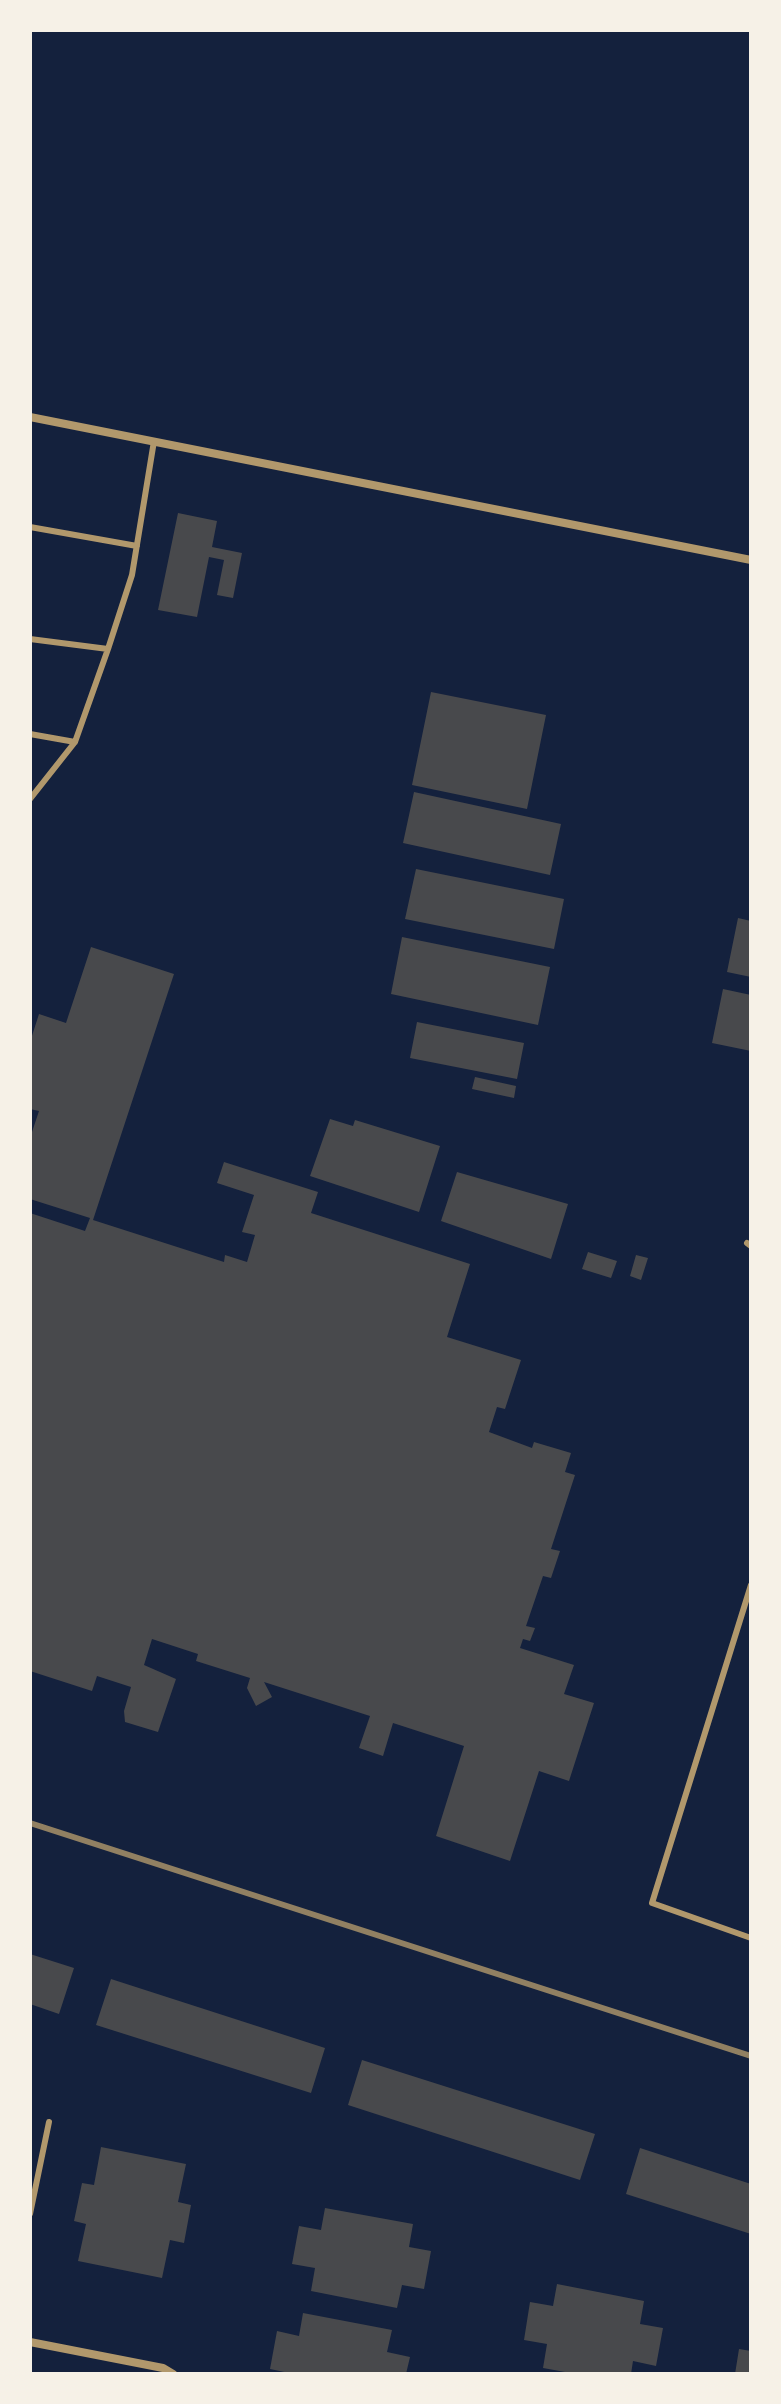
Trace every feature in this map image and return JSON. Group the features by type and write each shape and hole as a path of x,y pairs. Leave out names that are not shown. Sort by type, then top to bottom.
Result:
{"street":[{"path":"30,417 751,560"},
{"path":"30,2342 163,2368 173,2374"}],"lane":[{"path":"30,799 75,742 108,649 132,575 154,441"},
{"path":"30,527 137,546"},
{"path":"30,639 108,649"},
{"path":"30,734 75,742"},
{"path":"751,1585 652,1903 751,1938"},
{"path":"30,2214 49,2122"}],"building":[{"path":"178,513 217,521 212,547 242,553 233,598 217,595 224,560 209,557 197,617 158,610"},
{"path":"431,692 546,715 527,809 412,785"},
{"path":"414,792 561,824 550,875 403,843"},
{"path":"416,869 564,899 554,949 405,919"},
{"path":"738,918 751,921 751,977 727,972"},
{"path":"402,937 550,967 538,1025 391,994"},
{"path":"91,947 174,974 93,1220 224,1262 225,1255 247,1262 255,1235 242,1232 254,1195 217,1183 224,1162 318,1192 311,1213 470,1264 447,1337 521,1360 505,1409 497,1407 489,1432 532,1448 534,1442 571,1453 565,1472 575,1475 551,1549 560,1551 551,1578 543,1576 526,1626 535,1628 530,1641 523,1639 520,1648 574,1665 564,1694 594,1703 569,1781 539,1771 510,1861 436,1836 464,1746 393,1723 383,1756 359,1748 370,1716 264,1682 272,1697 256,1706 247,1688 250,1678 196,1661 198,1654 152,1639 144,1665 176,1679 158,1732 125,1722 124,1711 131,1687 97,1676 92,1691 30,1671 30,1213 85,1231 90,1218 30,1199 30,1138 39,1111 30,1109 30,1042 39,1014 66,1023"},
{"path":"723,989 751,995 751,1051 712,1043"},
{"path":"417,1022 524,1043 517,1079 410,1058"},
{"path":"475,1077 516,1086 514,1098 472,1089"},
{"path":"330,1119 353,1126 355,1120 440,1146 419,1212 310,1176"},
{"path":"457,1172 568,1204 551,1259 441,1221"},
{"path":"588,1252 617,1261 611,1278 582,1269"},
{"path":"636,1255 648,1258 641,1280 630,1276"},
{"path":"30,1954 74,1968 59,2014 30,2004"},
{"path":"111,1979 325,2048 311,2093 96,2025"},
{"path":"362,2060 595,2134 580,2180 348,2105"},
{"path":"101,2147 186,2164 178,2202 191,2205 184,2243 170,2240 162,2278 78,2261 86,2224 74,2221 82,2183 94,2185"},
{"path":"640,2148 751,2184 751,2234 626,2194"},
{"path":"325,2208 413,2224 409,2247 431,2251 424,2289 402,2285 397,2308 311,2291 315,2268 292,2264 299,2226 321,2230"},
{"path":"557,2284 644,2301 640,2324 663,2328 656,2366 633,2361 631,2374 576,2374 543,2368 547,2344 524,2340 530,2302 553,2306"},
{"path":"303,2313 392,2330 387,2352 410,2357 406,2374 294,2374 270,2369 277,2331 299,2336"},
{"path":"739,2349 751,2351 751,2374 735,2374"}],"railway":[{"path":"30,1823 751,2056"}]}
